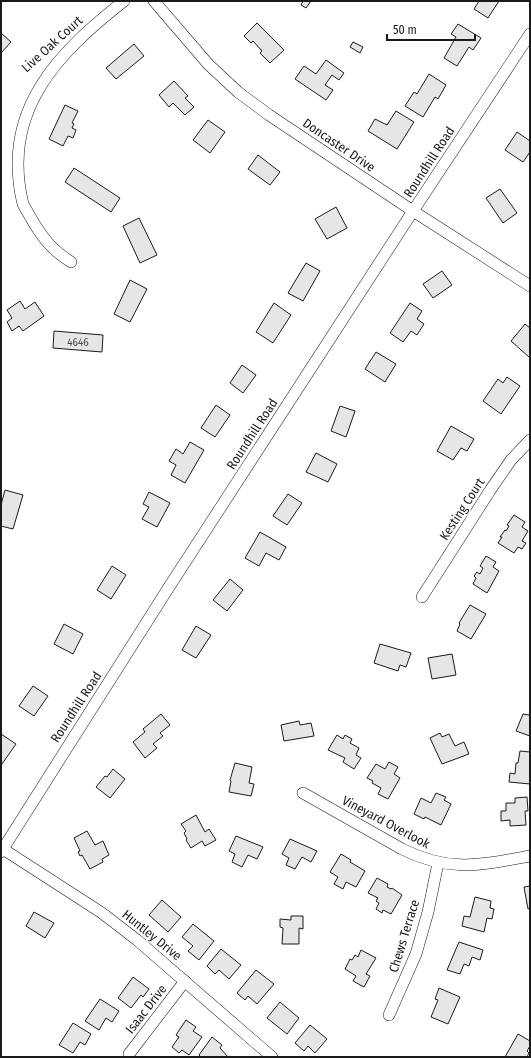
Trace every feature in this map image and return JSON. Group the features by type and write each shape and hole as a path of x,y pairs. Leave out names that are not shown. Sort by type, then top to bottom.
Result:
{"street":[{"name":"Live Oak Court","path":"34,77 65,48 124,1"},
{"name":"Doncaster Drive","path":"154,1 208,64 238,92 413,211 530,286"},
{"name":"Roundhill Road","path":"2,850 165,594 413,211 530,34"},
{"path":"8,171 17,196 44,238 55,250 71,262"},
{"name":"Kesting Court","path":"422,597 491,489 511,460 530,440"},
{"name":"Vineyard Overlook","path":"303,793 402,849 418,857 438,863 461,866 484,864 530,856"},
{"name":"Huntley Drive","path":"2,850 102,913 137,940 272,1057"},
{"name":"Chews Terrace","path":"389,1015 418,948 428,912 438,863"},
{"name":"Isaac Drive","path":"129,1054 185,981"}],"building":[{"path":"303,1 311,1 306,8 301,5"},
{"path":"479,1 499,1 488,18 474,9"},
{"path":"257,23 284,50 270,63 260,53 262,51 253,41 251,43 244,36"},
{"path":"458,24 481,38 473,50 469,47 457,66 444,58 456,37 451,34"},
{"path":"1,33 11,42 1,53"},
{"path":"353,42 363,47 360,53 350,47"},
{"path":"134,44 144,56 116,79 106,68"},
{"path":"326,60 344,73 339,80 332,75 325,85 333,90 326,100 295,79 304,66 316,74"},
{"path":"429,74 446,85 438,99 435,97 423,117 405,106 414,92 417,94"},
{"path":"174,81 188,96 185,98 194,107 185,115 173,103 169,107 159,95"},
{"path":"65,105 78,111 72,123 74,124 72,128 76,130 73,138 68,136 63,146 49,139"},
{"path":"396,111 414,122 397,149 368,131 375,119 387,125"},
{"path":"208,120 225,132 210,153 193,140"},
{"path":"517,132 530,141 530,152 523,162 505,150"},
{"path":"258,155 280,172 270,185 248,169"},
{"path":"74,168 120,198 111,212 65,182"},
{"path":"500,189 517,213 503,223 486,198"},
{"path":"336,207 347,228 327,239 315,219"},
{"path":"139,218 157,255 140,263 123,226"},
{"path":"306,263 320,271 303,301 288,293"},
{"path":"442,271 452,285 433,298 423,284"},
{"path":"130,280 147,289 130,322 114,314"},
{"path":"20,301 25,309 35,302 44,316 23,331 19,326 12,331 7,322 12,318 7,310"},
{"path":"274,303 291,315 273,343 256,332"},
{"path":"410,303 422,311 417,319 424,324 417,335 411,331 403,342 390,333"},
{"path":"525,324 530,328 529,357 511,341"},
{"path":"54,331 103,335 102,352 53,348"},
{"path":"376,352 396,364 385,382 365,369"},
{"path":"242,365 256,375 243,393 230,383"},
{"path":"507,377 520,386 501,414 483,401 498,379 503,383"},
{"path":"216,405 230,415 215,437 201,428"},
{"path":"340,406 355,411 346,437 331,431"},
{"path":"451,426 474,439 467,451 461,448 453,460 437,451"},
{"path":"190,442 204,450 185,483 171,475 176,465 169,461 176,449 183,454"},
{"path":"316,453 337,464 328,482 306,472"},
{"path":"5,490 23,495 13,529 1,526 1,505"},
{"path":"149,492 170,503 157,527 142,519 149,507 143,504"},
{"path":"288,494 302,503 287,525 273,516"},
{"path":"514,515 525,522 522,527 528,531 522,541 526,543 522,549 518,547 514,553 498,543 502,537 500,537 505,530 506,531 509,526 507,525"},
{"path":"260,532 286,547 279,560 266,553 259,566 245,558"},
{"path":"486,556 496,562 493,567 499,571 487,593 473,584 476,578 474,576 477,572 480,574 483,568 480,566"},
{"path":"112,566 126,575 111,599 97,590"},
{"path":"230,579 243,590 227,611 213,600"},
{"path":"470,605 486,614 471,639 457,631 460,624 459,623"},
{"path":"64,624 83,634 73,654 54,644"},
{"path":"196,626 211,635 196,658 182,650"},
{"path":"380,644 411,653 406,667 400,665 398,671 374,663"},
{"path":"452,654 456,675 432,679 428,658"},
{"path":"33,686 48,696 34,716 19,706"},
{"path":"530,712 530,736 516,731 523,714 529,715"},
{"path":"161,714 170,725 160,733 163,736 153,744 157,748 145,758 133,742 145,732 143,729"},
{"path":"299,721 300,725 311,723 314,736 284,741 281,725"},
{"path":"440,733 442,737 449,734 455,746 464,742 469,754 442,764 430,738"},
{"path":"1,734 16,744 2,764 1,764"},
{"path":"337,735 343,739 345,735 352,739 350,743 359,748 356,755 361,758 354,769 343,762 345,758 328,750"},
{"path":"520,751 530,752 530,784 509,782 510,773 515,774 516,763 518,763"},
{"path":"389,762 398,767 394,774 400,778 388,799 378,794 381,788 367,778 376,764 385,769"},
{"path":"235,763 252,767 249,783 254,784 251,796 229,792 230,780"},
{"path":"113,769 125,779 110,798 96,787"},
{"path":"436,793 446,797 444,800 451,804 441,825 425,817 424,819 414,814 421,798 431,803"},
{"path":"527,797 528,811 525,811 526,825 510,826 510,820 501,821 501,811 506,811 506,803 515,803 515,798"},
{"path":"196,815 205,832 209,829 216,840 205,846 202,841 191,848 186,840 187,839 184,833 186,831 181,824"},
{"path":"87,831 95,845 103,841 109,855 102,859 103,862 90,869 82,855 80,856 78,852 80,851 74,838"},
{"path":"236,836 263,847 257,859 248,855 242,867 232,862 235,854 229,851"},
{"path":"290,839 317,851 311,862 302,857 295,869 286,865 289,858 282,854"},
{"path":"341,854 351,860 350,862 365,871 356,887 346,882 343,889 334,884 338,877 330,872"},
{"path":"377,878 388,884 387,887 392,888 402,895 391,914 383,910 382,913 376,909 379,903 376,901 378,898 368,893"},
{"path":"530,886 530,908 528,909 524,887"},
{"path":"475,897 491,901 490,908 494,909 492,919 487,918 484,932 462,926 464,916 470,917"},
{"path":"162,900 181,917 168,932 149,915"},
{"path":"34,912 54,923 45,938 26,926"},
{"path":"291,916 303,916 303,929 299,928 299,944 282,944 283,928 280,927 280,919 291,920"},
{"path":"193,924 214,941 199,960 188,951 193,946 182,937"},
{"path":"459,942 483,950 480,960 472,957 469,966 464,964 460,974 447,970"},
{"path":"221,949 241,965 229,979 219,970 215,974 207,966"},
{"path":"361,950 376,958 366,974 370,976 364,987 353,981 356,976 345,969 350,959 352,960 355,955 358,957"},
{"path":"256,970 274,984 257,1004 248,996 245,1000 237,993"},
{"path":"133,977 149,989 143,997 141,995 131,1008 118,998"},
{"path":"439,988 460,997 448,1024 431,1017 438,1000 435,999"},
{"path":"100,999 119,1011 112,1022 106,1018 99,1030 85,1021"},
{"path":"280,1002 299,1018 287,1034 267,1018"},
{"path":"186,1020 196,1027 193,1031 202,1037 189,1055 182,1050 179,1053 172,1047 179,1037 176,1035"},
{"path":"73,1023 91,1034 85,1045 80,1042 73,1053 59,1045"},
{"path":"310,1025 327,1039 315,1053 308,1046 304,1051 295,1043"},
{"path":"518,1034 530,1041 530,1046 527,1051 529,1053 527,1057 505,1057"},
{"path":"212,1037 222,1045 220,1048 228,1057 201,1057 199,1055"}]}
